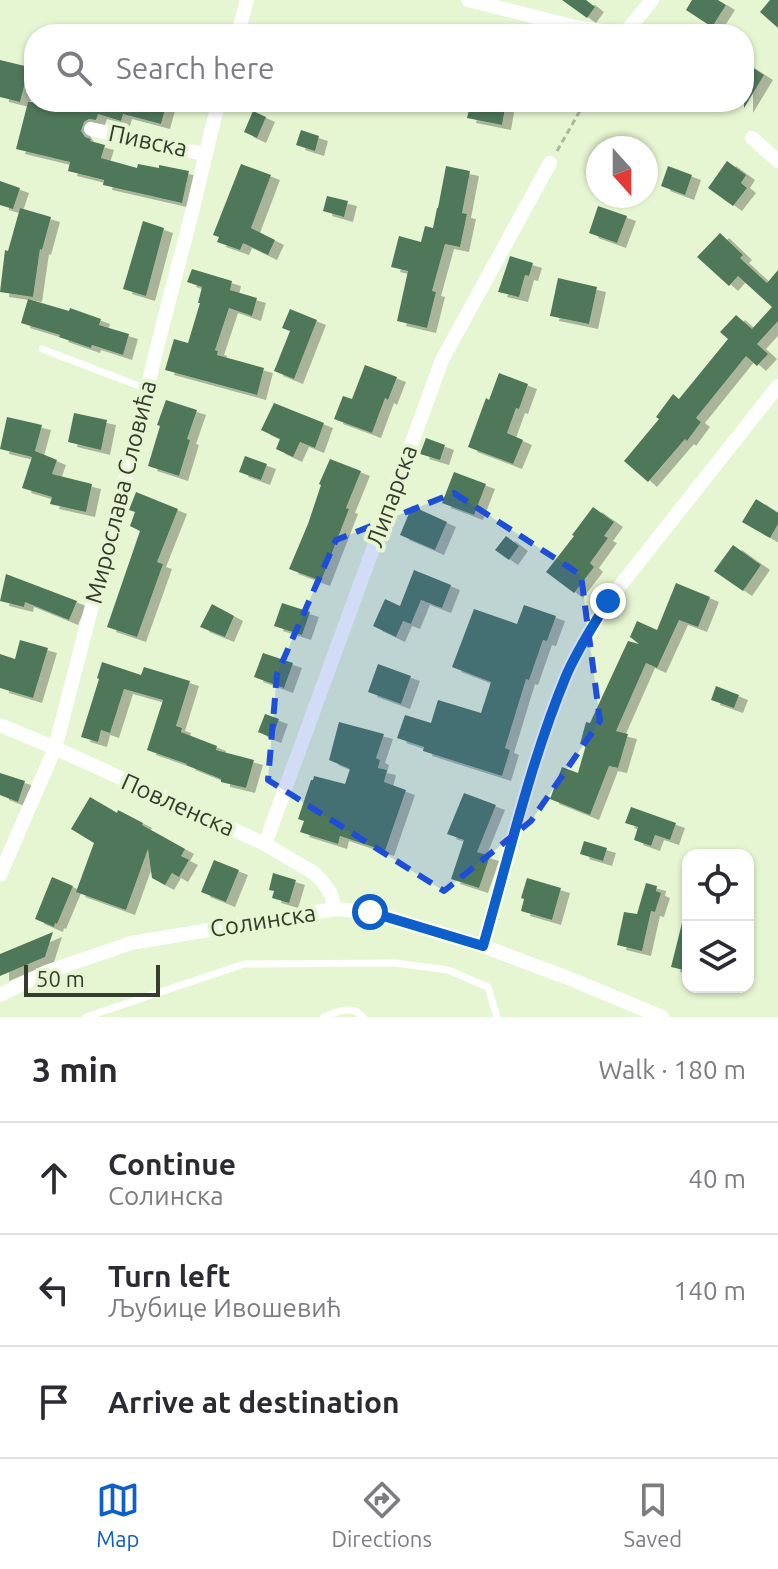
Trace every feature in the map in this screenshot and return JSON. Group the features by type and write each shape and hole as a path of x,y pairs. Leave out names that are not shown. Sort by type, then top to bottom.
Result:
{"street":[{"path":"241,24 247,0"},
{"path":"468,0 563,24"},
{"path":"632,24 652,0"},
{"name":"Мирослава Словића","path":"0,875 55,748 216,112"},
{"name":"Пивска","path":"91,129 204,154"},
{"path":"752,138 778,161"},
{"name":"Липарска","path":"265,844 442,360 550,163"},
{"path":"483,946 540,744 579,650 608,601 778,386"},
{"name":"Повленска","path":"0,725 265,844 314,873 331,894 335,909"},
{"name":"Солинска","path":"0,995 46,972 131,943 335,909 354,909 483,946 662,1017"}],"lane":[{"path":"42,349 147,389"},
{"path":"86,1017 244,964 395,963 448,970 488,987 497,1017"},
{"path":"324,1017 340,1010 359,1012 363,1017"}],"path":[{"path":"550,163 579,112"}],"highlighted area":[{"path":"454,493 581,575 600,721 531,821 444,891 268,780 277,674 336,540"}],"building":[{"path":"562,0 586,0 595,7 587,18"},
{"path":"692,0 718,0 726,5 714,24 707,24 686,10"},
{"path":"770,0 778,0 778,28 760,12"},
{"path":"0,60 24,66 20,102 0,97"},
{"path":"754,68 764,75 754,92"},
{"path":"25,112 164,112 161,124 123,114 121,121 98,114 96,120 84,122 81,131 90,141 105,145 101,158 137,168 138,164 159,168 159,165 189,171 182,203 103,185 104,180 68,171 70,162 16,149"},
{"path":"253,112 266,117 257,138 244,132"},
{"path":"468,112 504,112 502,125 467,118"},
{"path":"301,130 319,136 315,151 296,145"},
{"path":"727,161 746,175 741,183 747,188 733,206 708,188"},
{"path":"241,164 271,175 251,228 275,240 268,255 243,243 240,250 217,242 219,237 213,235"},
{"path":"446,166 470,171 462,213 467,214 460,247 445,244 432,291 436,292 427,328 397,321 408,271 391,267 399,236 421,242 425,226 433,228"},
{"path":"668,166 692,175 685,195 661,186"},
{"path":"0,181 20,188 13,209 0,205"},
{"path":"327,196 348,201 344,217 323,211"},
{"path":"20,208 51,217 40,249 33,297 0,292 5,250 8,251"},
{"path":"597,208 627,216 617,243 589,233"},
{"path":"143,221 164,228 146,296 123,289"},
{"path":"720,233 743,255 740,258 767,283 778,270 778,321 757,344 768,354 757,366 746,356 696,418 701,422 687,441 685,439 648,482 624,461 659,419 656,417 673,394 679,399 728,339 720,332 736,315 752,329 772,307 738,276 729,286 697,257"},
{"path":"510,256 533,263 529,276 525,275 519,297 498,292"},
{"path":"192,269 232,281 230,290 257,298 252,316 229,308 215,350 218,351 217,355 264,368 257,395 165,370 174,339 188,343 200,303 202,287 187,282"},
{"path":"558,278 597,287 589,324 550,316"},
{"path":"28,299 69,311 70,308 101,319 99,325 129,334 123,355 92,345 91,348 21,323"},
{"path":"290,309 317,320 294,379 274,371 290,331 282,328"},
{"path":"365,365 397,377 372,433 334,419 343,396 352,399"},
{"path":"499,373 528,384 507,433 523,440 513,464 468,447"},
{"path":"166,400 197,410 179,476 148,466"},
{"path":"274,403 324,423 315,448 300,442 293,457 276,449 280,439 261,430"},
{"path":"74,413 107,420 101,450 68,442"},
{"path":"7,417 42,425 35,451 57,460 52,474 92,484 86,512 50,504 52,497 22,488 32,457 0,449"},
{"path":"426,438 445,445 440,460 420,454"},
{"path":"245,456 267,464 261,480 239,472"},
{"path":"330,459 361,471 321,581 289,569"},
{"path":"454,472 486,484 474,515 442,503"},
{"path":"136,492 178,509 157,562 163,564 137,637 107,627 140,531 130,526 135,512 129,510"},
{"path":"756,499 778,513 778,524 770,538 742,522"},
{"path":"412,506 447,522 435,550 400,535"},
{"path":"593,507 614,522 604,536 608,538 590,563 594,567 574,593 546,572"},
{"path":"506,536 519,546 509,560 495,550"},
{"path":"733,545 761,565 743,591 714,571"},
{"path":"414,570 451,585 442,608 421,600 411,624 403,621 396,637 373,626 385,599 400,606"},
{"path":"6,574 77,601 69,620 25,602 24,607 0,601"},
{"path":"676,583 710,597 698,627 679,620 657,668 646,663 616,731 628,734 618,768 609,766 590,815 550,799 562,767 578,773 586,745 580,744 586,722 590,723 628,641 639,644 630,637 637,621 657,630"},
{"path":"282,603 310,612 302,635 274,626"},
{"path":"212,604 234,616 225,637 200,627"},
{"path":"524,605 556,616 547,641 543,640 529,680 526,679 505,748 510,750 502,776 423,751 424,747 397,738 405,715 431,723 438,700 481,713 491,682 452,667 474,609 517,624"},
{"path":"20,640 48,648 33,698 0,688 0,654 15,659"},
{"path":"263,653 293,663 284,688 254,677"},
{"path":"102,662 141,675 144,667 190,681 176,726 182,728 181,732 217,746 216,750 254,760 246,788 221,782 221,779 187,764 147,750 163,700 124,689 110,733 101,730 98,742 81,737"},
{"path":"378,664 411,676 401,704 368,692"},
{"path":"716,686 739,695 734,708 711,700"},
{"path":"265,714 279,719 272,738 258,732"},
{"path":"339,722 384,734 376,758 380,760 378,768 387,770 384,782 406,790 385,851 340,836 338,844 300,832 304,821 298,819 314,776 345,784 350,769 329,760"},
{"path":"0,773 25,781 18,802 0,795"},
{"path":"464,793 496,805 477,852 490,856 479,888 451,879 464,840 447,834"},
{"path":"90,797 117,813 118,810 143,823 185,849 181,856 189,860 179,877 172,873 165,885 152,878 148,849 126,910 76,892 94,843 71,829"},
{"path":"631,807 676,823 670,840 655,835 651,846 634,840 638,827 625,823"},
{"path":"584,841 607,848 603,861 580,854"},
{"path":"214,860 239,870 226,902 201,892"},
{"path":"273,873 296,880 289,903 272,898 274,891 269,890"},
{"path":"52,877 73,886 54,927 35,919"},
{"path":"527,878 561,888 552,920 521,911"},
{"path":"646,883 657,886 656,891 661,893 655,912 651,911 642,951 617,945 624,912 637,914"},
{"path":"682,923 682,970 671,967"},
{"path":"53,932 45,957 0,976 0,954"}],"route":[{"path":"370,912 483,946 540,744 567,674 608,601"}]}
